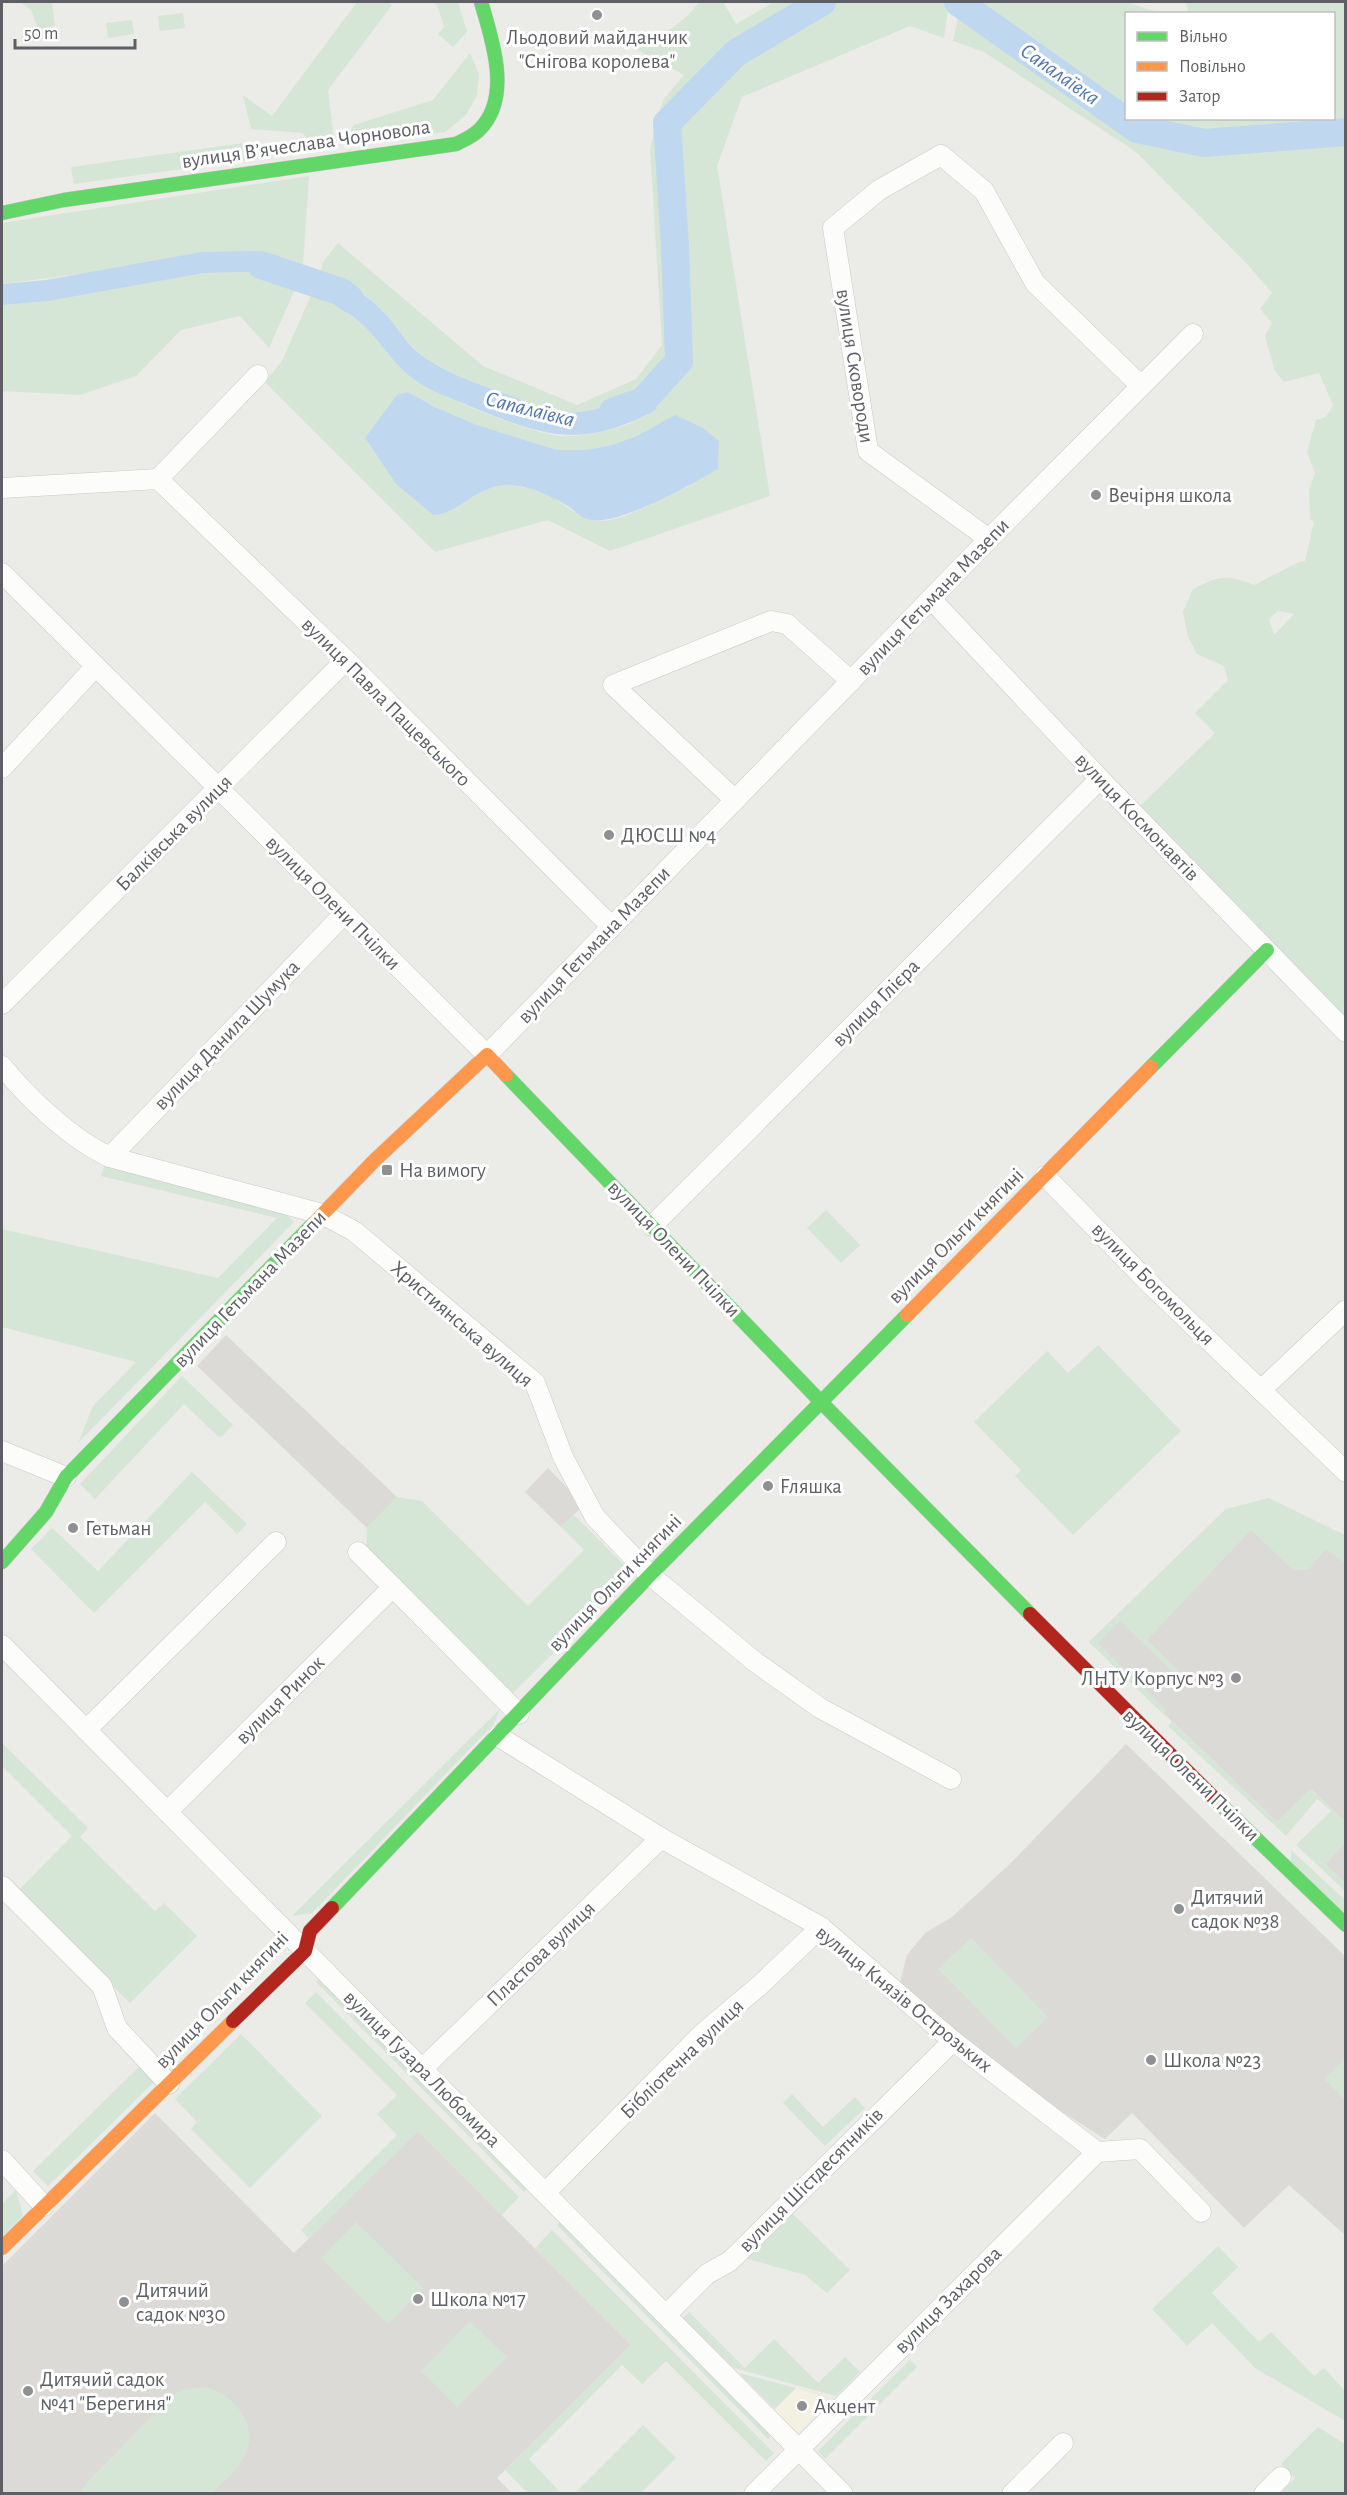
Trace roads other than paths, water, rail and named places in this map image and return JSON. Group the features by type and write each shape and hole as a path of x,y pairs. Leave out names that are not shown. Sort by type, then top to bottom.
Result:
{"street":[{"name":"вулиця Вʼячеслава Чорновола","path":"2,213 64,200 456,144 481,130 494,108 498,76 481,2"},
{"name":"вулиця Сковороди","path":"989,540 868,451 833,228 879,190 941,155 984,191 1035,283 1141,386"},
{"name":"вулиця Гетьмана Мазепи","path":"2,1562 46,1512 66,1477 322,1214 487,1055 1193,334"},
{"path":"2,488 158,479 258,375"},
{"name":"вулиця Павла Пащевського","path":"158,479 346,660 612,927"},
{"name":"вулиця Олени Пчілки","path":"2,573 487,1055 820,1401 1150,1736 1346,1925"},
{"name":"вулиця Космонавтів","path":"931,599 1100,779 1346,1032"},
{"path":"735,800 613,685 771,621 787,624 851,681"},
{"name":"Балківська вулиця","path":"2,1004 346,660"},
{"path":"2,768 95,667"},
{"name":"вулиця Глієра","path":"652,1226 1100,779"},
{"name":"вулиця Данила Шумука","path":"110,1157 344,914"},
{"name":"вулиця Ольги княгині","path":"2,2248 305,1951 310,1930 650,1575 1267,950"},
{"name":"Християнська вулиця","path":"2,1066 75,1137 110,1157 322,1214 354,1231 536,1383 563,1457 595,1517 650,1575 754,1660 820,1708 951,1779"},
{"name":"вулиця Богомольця","path":"1045,1176 1149,1283 1346,1472"},
{"path":"1261,1390 1346,1310"},
{"path":"2,1451 66,1477"},
{"path":"86,1730 276,1542"},
{"path":"358,1552 519,1714"},
{"name":"вулиця Ринок","path":"167,1812 393,1587"},
{"name":"вулиця Гузара Любомира","path":"2,1645 843,2493"},
{"name":"вулиця Князів Острозьких","path":"498,1736 661,1838 821,1927 953,2041 1097,2152"},
{"name":"Пластова вулиця","path":"422,2069 661,1838"},
{"path":"2,1886 102,1986 117,2028 169,2084"},
{"name":"Бібліотечна вулиця","path":"545,2193 702,2034 759,1986 821,1927"},
{"name":"вулиця Шістдесятників","path":"666,2314 707,2274 730,2261 953,2041"},
{"path":"1097,2152 1140,2149 1201,2212"},
{"name":"вулиця Захарова","path":"754,2493 1097,2152"},
{"path":"2,2160 44,2206"},
{"path":"1012,2493 1063,2443"},
{"path":"1264,2493 1281,2477"}],"water":[{"path":"255,251 303,265 296,287 252,272 204,273 49,301 2,305 2,284 46,280 202,252"},
{"path":"320,272 339,280 365,296 381,309 414,349 425,358 463,378 561,412 594,410 644,389 657,409 608,430 566,435 524,426 474,408 434,391 412,378 363,325 313,291"},
{"path":"408,392 435,407 477,425 557,450 586,450 612,445 637,436 675,415 703,428 719,441 718,469 653,503 615,518 587,519 543,493 525,487 507,485 489,489 449,511 433,515 396,484 365,438 397,395"}],"waterway":[{"name":"Сапалаївка","path":"613,412 643,401 679,361 667,123 736,53 822,2"},
{"name":"Сапалаївка","path":"958,2 1137,129 1204,143 1346,132"},
{"name":"Сапалаївка","path":"261,265 341,292 350,299"}],"place":[{"name":"Льодовий майданчик \"Снігова королева\"","path":"597,15"},
{"name":"Вечірня школа","path":"1096,495"},
{"name":"ДЮСШ №4","path":"609,835"},
{"name":"На вимогу","path":"387,1170"},
{"name":"Fляшка","path":"768,1486"},
{"name":"Гетьман","path":"73,1528"},
{"name":"ЛНТУ Корпус №3","path":"1236,1678"},
{"name":"Дитячий садок №38","path":"1179,1909"},
{"name":"Школа №23","path":"1151,2060"},
{"name":"Школа №17","path":"418,2299"},
{"name":"Дитячий садок №30","path":"124,2302"},
{"name":"Дитячий садок №41 \"Берегиня\"","path":"28,2391"},
{"name":"Акцент","path":"802,2406"}]}
